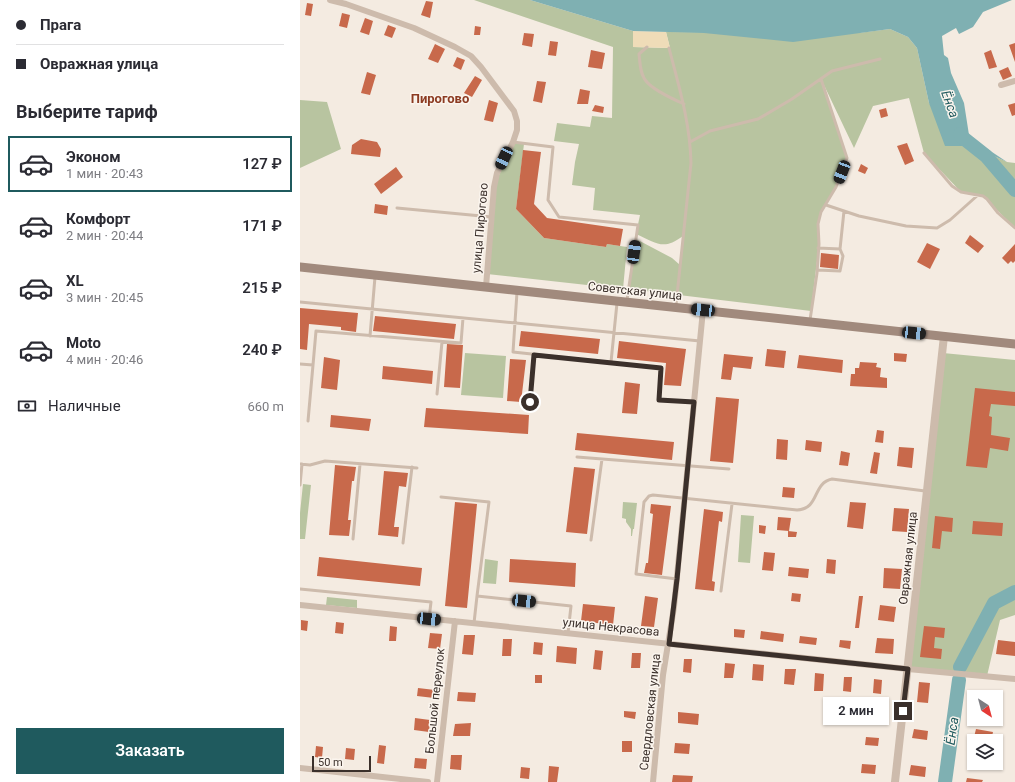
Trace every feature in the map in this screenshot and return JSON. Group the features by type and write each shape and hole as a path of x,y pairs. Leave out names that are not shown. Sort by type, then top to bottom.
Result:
{"main road":[{"name":"Советская улица","path":"300,267 1015,344"}],"street":[{"name":"улица Пирогово","path":"330,0 346,4 414,28 471,56 514,111 517,130 513,142 497,173 494,187 486,287"},
{"path":"1001,85 1015,81"},
{"name":"Свердловская улица","path":"654,782 663,675 669,644 677,579 703,310"},
{"name":"Овражная улица","path":"895,782 944,336"},
{"name":"улица Некрасова","path":"300,605 1015,679"},
{"name":"Большой переулок","path":"437,782 455,621"},
{"path":"300,768 428,782"}],"lane":[{"path":"647,47 639,54 642,71 646,82 668,97 684,104"},
{"path":"669,48 684,104 690,142 691,164 676,307"},
{"path":"690,142 710,131 758,119 832,71 880,59"},
{"path":"810,322 817,270 818,224 821,212 836,187 847,158 821,79"},
{"path":"513,142 553,147 548,200 559,217 638,225 614,333 611,362"},
{"path":"924,153 952,186 961,192 978,195 987,199 998,213 1015,228"},
{"path":"826,205 859,216 906,226 937,228 950,220 978,195"},
{"path":"397,208 492,217"},
{"path":"817,270 840,271 843,256 840,249 844,211"},
{"path":"818,248 840,249"},
{"path":"370,336 375,275"},
{"path":"518,290 513,352 661,368 659,400 694,402"},
{"path":"300,302 700,341"},
{"path":"308,421 316,331 461,343 463,318"},
{"path":"437,394 442,342"},
{"path":"530,402 534,355"},
{"path":"300,364 313,365"},
{"path":"577,457 728,469"},
{"path":"591,540 602,459"},
{"path":"300,484 301,464 310,465 324,462 417,468"},
{"path":"353,539 360,464"},
{"path":"403,543 412,467"},
{"path":"677,579 636,574 644,502 649,496 653,495 804,510 809,506 824,483 832,480 927,491"},
{"path":"441,497 488,502 474,623"},
{"path":"721,591 732,504"},
{"path":"300,589 431,602 429,619"},
{"path":"477,596 571,606 568,633"}],"green space":[{"path":"474,0 530,0 633,31 633,47 670,48 666,32 858,33 890,29 908,37 917,48 929,103 986,156 990,154 1007,162 1015,163 1015,228 983,196 961,192 924,153 909,98 873,106 854,148 823,83 847,158 836,187 821,212 818,224 819,244 811,311 629,289 636,239 672,258 680,265 683,236 670,243 655,243 636,234 640,215 593,210 595,188 572,185 579,144 554,141 557,123 590,127 592,116 612,118 613,47"},
{"path":"300,100 327,102 341,149 300,168"},
{"path":"513,142 524,144 516,209 544,238 606,247 607,244 627,247 623,289 487,274 494,187"},
{"path":"465,353 506,356 503,398 461,395"},
{"path":"943,353 1015,360 1015,615 1000,620 987,676 908,669"},
{"path":"303,484 311,485 305,539 300,539 300,513"},
{"path":"623,502 637,503 632,536 631,529 626,522 626,519 622,518"},
{"path":"741,515 754,516 750,563 738,562"},
{"path":"485,559 498,561 496,584 483,583"},
{"path":"327,597 357,600 357,608 326,605"}],"sand":[{"path":"633,31 666,32 670,48 633,47"}],"water":[{"path":"530,0 1012,0 983,12 973,27 959,34 956,28 942,36 944,55 948,58 951,73 964,103 969,135 1007,162 990,154 986,156 975,146 945,146 929,103 917,48 908,37 890,29 793,42 704,33 633,31"}],"building":[{"path":"426,1 433,2 430,18 421,15"},
{"path":"307,3 313,4 311,16 305,15"},
{"path":"342,13 350,15 347,28 339,26"},
{"path":"365,18 373,21 369,35 360,32"},
{"path":"388,25 396,28 392,38 384,35"},
{"path":"475,26 481,27 480,35 474,35"},
{"path":"524,33 534,34 532,47 522,45"},
{"path":"550,41 558,42 556,56 548,55"},
{"path":"1015,43 1015,62 1009,45"},
{"path":"435,44 445,49 438,63 428,59"},
{"path":"591,50 605,53 602,69 588,67"},
{"path":"991,50 997,67 989,69 984,53"},
{"path":"457,57 465,60 461,70 453,66"},
{"path":"1008,67 1012,76 1003,80 999,71"},
{"path":"367,72 376,75 370,95 361,93"},
{"path":"475,76 482,80 472,97 464,93"},
{"path":"537,81 546,82 542,103 533,101"},
{"path":"580,89 590,91 588,104 577,104"},
{"path":"489,100 498,103 493,122 484,120"},
{"path":"1015,103 1015,115 1012,116 1008,105"},
{"path":"595,105 604,107 603,113 592,111"},
{"path":"886,108 888,116 881,118 879,110"},
{"path":"361,139 377,142 381,149 380,157 351,154 352,145"},
{"path":"907,143 914,161 905,165 897,146"},
{"path":"523,150 541,152 534,204 547,218 623,229 620,246 607,244 606,247 544,238 516,209"},
{"path":"861,164 868,168 865,174 858,171"},
{"path":"396,167 403,177 381,194 374,184"},
{"path":"375,204 388,206 387,215 374,213"},
{"path":"970,235 984,246 978,253 965,243"},
{"path":"927,243 940,249 930,269 917,262"},
{"path":"1015,244 1015,261 1013,263 1011,261 1008,264 1002,258"},
{"path":"821,253 839,255 838,269 820,267"},
{"path":"300,308 358,313 356,332 341,330 341,327 309,324 307,350 300,349"},
{"path":"375,316 456,324 454,339 373,331"},
{"path":"521,331 600,339 598,354 519,346"},
{"path":"619,341 686,349 681,386 664,385 666,363 617,358"},
{"path":"447,344 463,345 460,388 444,387"},
{"path":"767,349 786,351 784,368 765,366"},
{"path":"894,353 907,354 906,362 894,361"},
{"path":"724,354 753,357 751,369 733,367 731,380 721,379"},
{"path":"799,355 843,360 842,373 797,368"},
{"path":"324,357 340,360 337,390 321,388"},
{"path":"510,359 526,360 521,402 507,401"},
{"path":"860,362 877,363 876,367 881,368 880,377 887,378 887,388 850,386 851,374 855,374 855,368 859,368"},
{"path":"383,366 433,371 432,384 382,379"},
{"path":"625,382 640,384 637,414 622,413"},
{"path":"975,388 1015,392 1015,406 991,404 989,416 992,417 991,435 1010,438 1008,451 990,448 987,468 966,466"},
{"path":"716,397 739,399 733,463 710,461"},
{"path":"426,408 529,415 528,434 424,427"},
{"path":"331,415 371,419 369,431 330,427"},
{"path":"877,430 884,431 883,443 875,442"},
{"path":"577,433 674,442 672,460 575,450"},
{"path":"777,439 788,440 787,460 776,459"},
{"path":"806,440 822,442 821,452 805,450"},
{"path":"899,447 914,448 912,468 897,466"},
{"path":"841,451 850,453 848,466 839,465"},
{"path":"874,452 880,453 877,474 870,473"},
{"path":"335,465 356,467 354,481 352,481 348,520 351,520 349,536 329,535"},
{"path":"574,467 595,469 587,534 566,532"},
{"path":"384,471 408,473 406,487 399,486 394,527 399,527 398,537 378,535"},
{"path":"783,487 795,488 794,498 782,497"},
{"path":"455,502 477,504 467,608 445,606"},
{"path":"850,502 866,503 863,529 847,527"},
{"path":"651,504 671,506 662,575 644,573 646,563 648,563 653,514 650,513"},
{"path":"894,508 909,509 907,532 892,531"},
{"path":"704,509 723,512 722,522 719,521 712,581 715,582 714,591 695,589"},
{"path":"935,516 953,518 952,532 942,531 940,549 932,548"},
{"path":"778,517 791,518 789,531 777,530"},
{"path":"973,521 1003,523 1002,536 972,534"},
{"path":"759,525 766,526 765,534 759,533"},
{"path":"788,531 797,532 796,537 788,537"},
{"path":"764,552 775,553 773,571 762,570"},
{"path":"319,557 422,568 420,586 317,576"},
{"path":"510,559 576,563 575,587 509,582"},
{"path":"827,559 836,560 835,574 826,573"},
{"path":"789,567 809,569 808,578 788,576"},
{"path":"884,568 902,569 900,589 883,588"},
{"path":"792,593 801,594 800,602 791,601"},
{"path":"645,596 658,598 654,627 641,626"},
{"path":"859,596 863,596 859,628 855,628"},
{"path":"583,604 615,607 613,625 581,621"},
{"path":"880,605 896,607 894,622 878,620"},
{"path":"301,620 308,621 307,631 301,630"},
{"path":"336,622 344,623 343,634 335,633"},
{"path":"390,626 397,627 396,641 389,641"},
{"path":"924,626 945,628 944,638 935,637 934,648 942,649 941,659 920,657"},
{"path":"734,629 745,630 744,638 734,637"},
{"path":"761,631 784,634 783,642 760,639"},
{"path":"430,633 442,634 440,649 428,648"},
{"path":"464,635 475,635 473,655 462,654"},
{"path":"800,636 817,638 816,645 799,643"},
{"path":"877,638 894,639 893,654 875,653"},
{"path":"503,639 512,639 511,656 502,656"},
{"path":"840,640 851,641 850,649 839,647"},
{"path":"998,640 1015,642 1015,656 996,654"},
{"path":"534,642 543,643 542,655 533,654"},
{"path":"557,646 577,648 576,664 556,662"},
{"path":"595,650 603,651 601,670 593,669"},
{"path":"632,653 641,653 640,668 631,668"},
{"path":"684,659 692,659 691,673 683,672"},
{"path":"725,663 735,664 733,678 724,678"},
{"path":"753,664 764,665 763,681 752,680"},
{"path":"785,669 796,669 794,685 784,684"},
{"path":"815,673 824,674 823,691 814,691"},
{"path":"535,675 542,675 542,683 535,683"},
{"path":"844,677 852,677 851,692 843,691"},
{"path":"874,679 882,680 881,694 873,693"},
{"path":"919,682 930,683 928,703 917,702"},
{"path":"418,688 435,690 434,698 417,696"},
{"path":"458,692 476,693 475,702 457,701"},
{"path":"624,711 636,712 635,719 624,717"},
{"path":"678,712 699,714 698,725 678,723"},
{"path":"415,718 430,720 429,732 414,730"},
{"path":"471,723 470,736 453,736 455,724"},
{"path":"914,729 928,731 927,740 912,738"},
{"path":"976,729 993,732 993,734 975,734"},
{"path":"866,737 879,738 878,746 865,745"},
{"path":"622,741 632,741 632,752 622,752"},
{"path":"675,743 690,744 689,754 674,753"},
{"path":"379,745 386,746 384,764 377,763"},
{"path":"316,746 323,747 322,758 315,757"},
{"path":"346,748 355,749 354,760 345,759"},
{"path":"451,755 462,755 461,770 450,769"},
{"path":"415,758 427,759 426,769 414,768"},
{"path":"862,764 876,765 875,774 861,773"},
{"path":"911,765 926,767 925,777 909,775"},
{"path":"549,766 559,767 557,782 548,782"},
{"path":"521,767 530,768 529,779 520,778"},
{"path":"673,775 693,776 692,782 672,782"},
{"path":"967,778 983,780 982,782 966,782"}],"waterway":[{"name":"Ёнса","path":"960,134 986,156 1015,190"},
{"name":"Ёнса","path":"960,667 994,603 1015,592"},
{"name":"Ёнса","path":"945,782 959,680"}],"district":[{"name":"Пирогово","path":"440,98"}],"route":[{"path":"530,402 534,355 661,368 659,400 694,402 677,579 669,644 908,669 903,711"}]}
